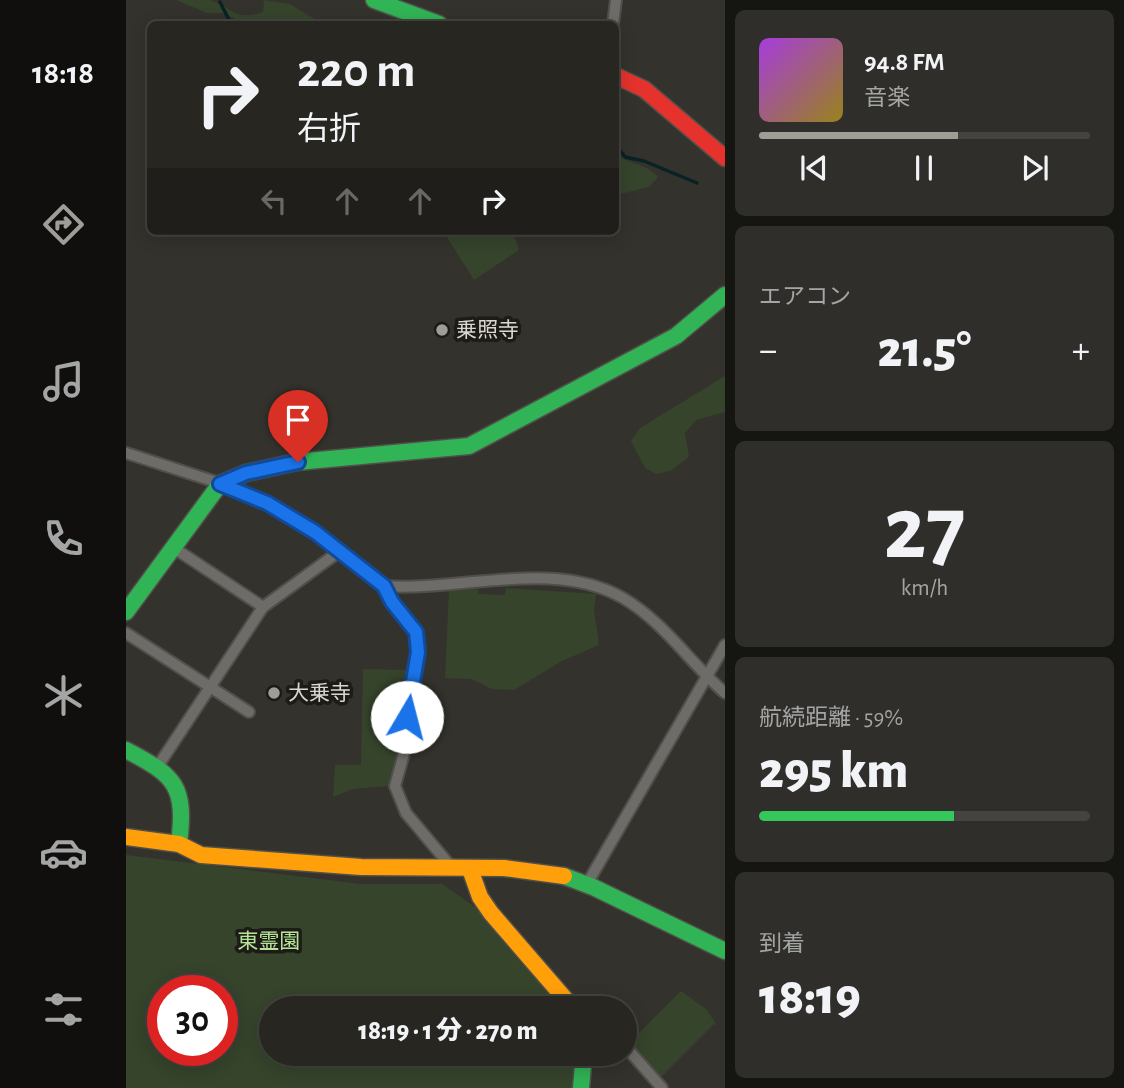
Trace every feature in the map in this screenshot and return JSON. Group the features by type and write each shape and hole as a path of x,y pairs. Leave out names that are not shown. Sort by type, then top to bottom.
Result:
{"street":[{"path":"374,0 431,21"},
{"path":"613,21 616,0"},
{"path":"619,77 644,89 725,158"},
{"path":"126,612 220,484 246,473 298,462 468,446 676,336 725,295"},
{"path":"126,453 220,484 267,503 340,551 384,586 392,602 416,632 418,652 403,757 395,786 406,813 453,869"},
{"path":"174,548 263,607"},
{"path":"158,766 263,607 340,551"},
{"path":"384,586 407,588 504,578 548,579 595,587 623,598 658,624 707,678 725,693"},
{"path":"126,633 249,712"},
{"path":"587,884 725,645"},
{"path":"126,750 158,766 179,786 183,800 179,844"},
{"path":"126,837 179,844 201,855 361,867 525,869 557,874 587,884 725,951"},
{"path":"470,869 474,884 491,913 563,996"},
{"path":"637,1060 662,1088"},
{"path":"581,1088 583,1066"}],"green space":[{"path":"176,0 210,0 234,12 253,15 263,12 264,0 290,4 318,21 234,21 234,18 222,13 207,13"},
{"path":"619,155 658,177 649,187 619,194"},
{"path":"446,235 514,235 519,250 474,280"},
{"path":"725,376 725,412 696,420 685,433 689,457 670,471 656,474 645,468 631,441 640,428"},
{"path":"506,588 596,594 594,609 599,645 562,661 514,690 492,689 472,679 445,678 449,591 478,589 478,594 505,595"},
{"path":"363,669 409,670 397,756 389,786 353,789 333,797 335,765 361,765"},
{"name":"東霊園","path":"126,855 361,884 442,884 475,907 553,996 259,996 259,1066 574,1066 572,1088 126,1088"},
{"path":"681,991 707,1010 717,1026 714,1024 660,1078 637,1050 637,1035"}],"waterway":[{"path":"220,2 230,21"},
{"path":"619,149 625,157 644,161 697,183"}],"traffic: fast":[{"path":"374,0 431,21"},
{"path":"126,612 220,484 246,473 297,462 469,446 676,336 725,295"},
{"path":"126,750 167,776 174,785 181,808 179,844"},
{"path":"564,876 593,887 725,951"},
{"path":"581,1088 583,1066"}],"traffic: slow":[{"path":"126,837 179,844 201,855 361,867 504,868 564,876"},
{"path":"470,869 480,897 491,913 563,996"}],"traffic: jam":[{"path":"619,77 644,89 725,158"}],"place":[{"name":"乗照寺","path":"442,330"},
{"name":"大乗寺","path":"274,693"}],"route":[{"path":"298,462 246,473 220,484 241,489 315,532 384,586 392,602 416,632 418,652 407,717"}]}
